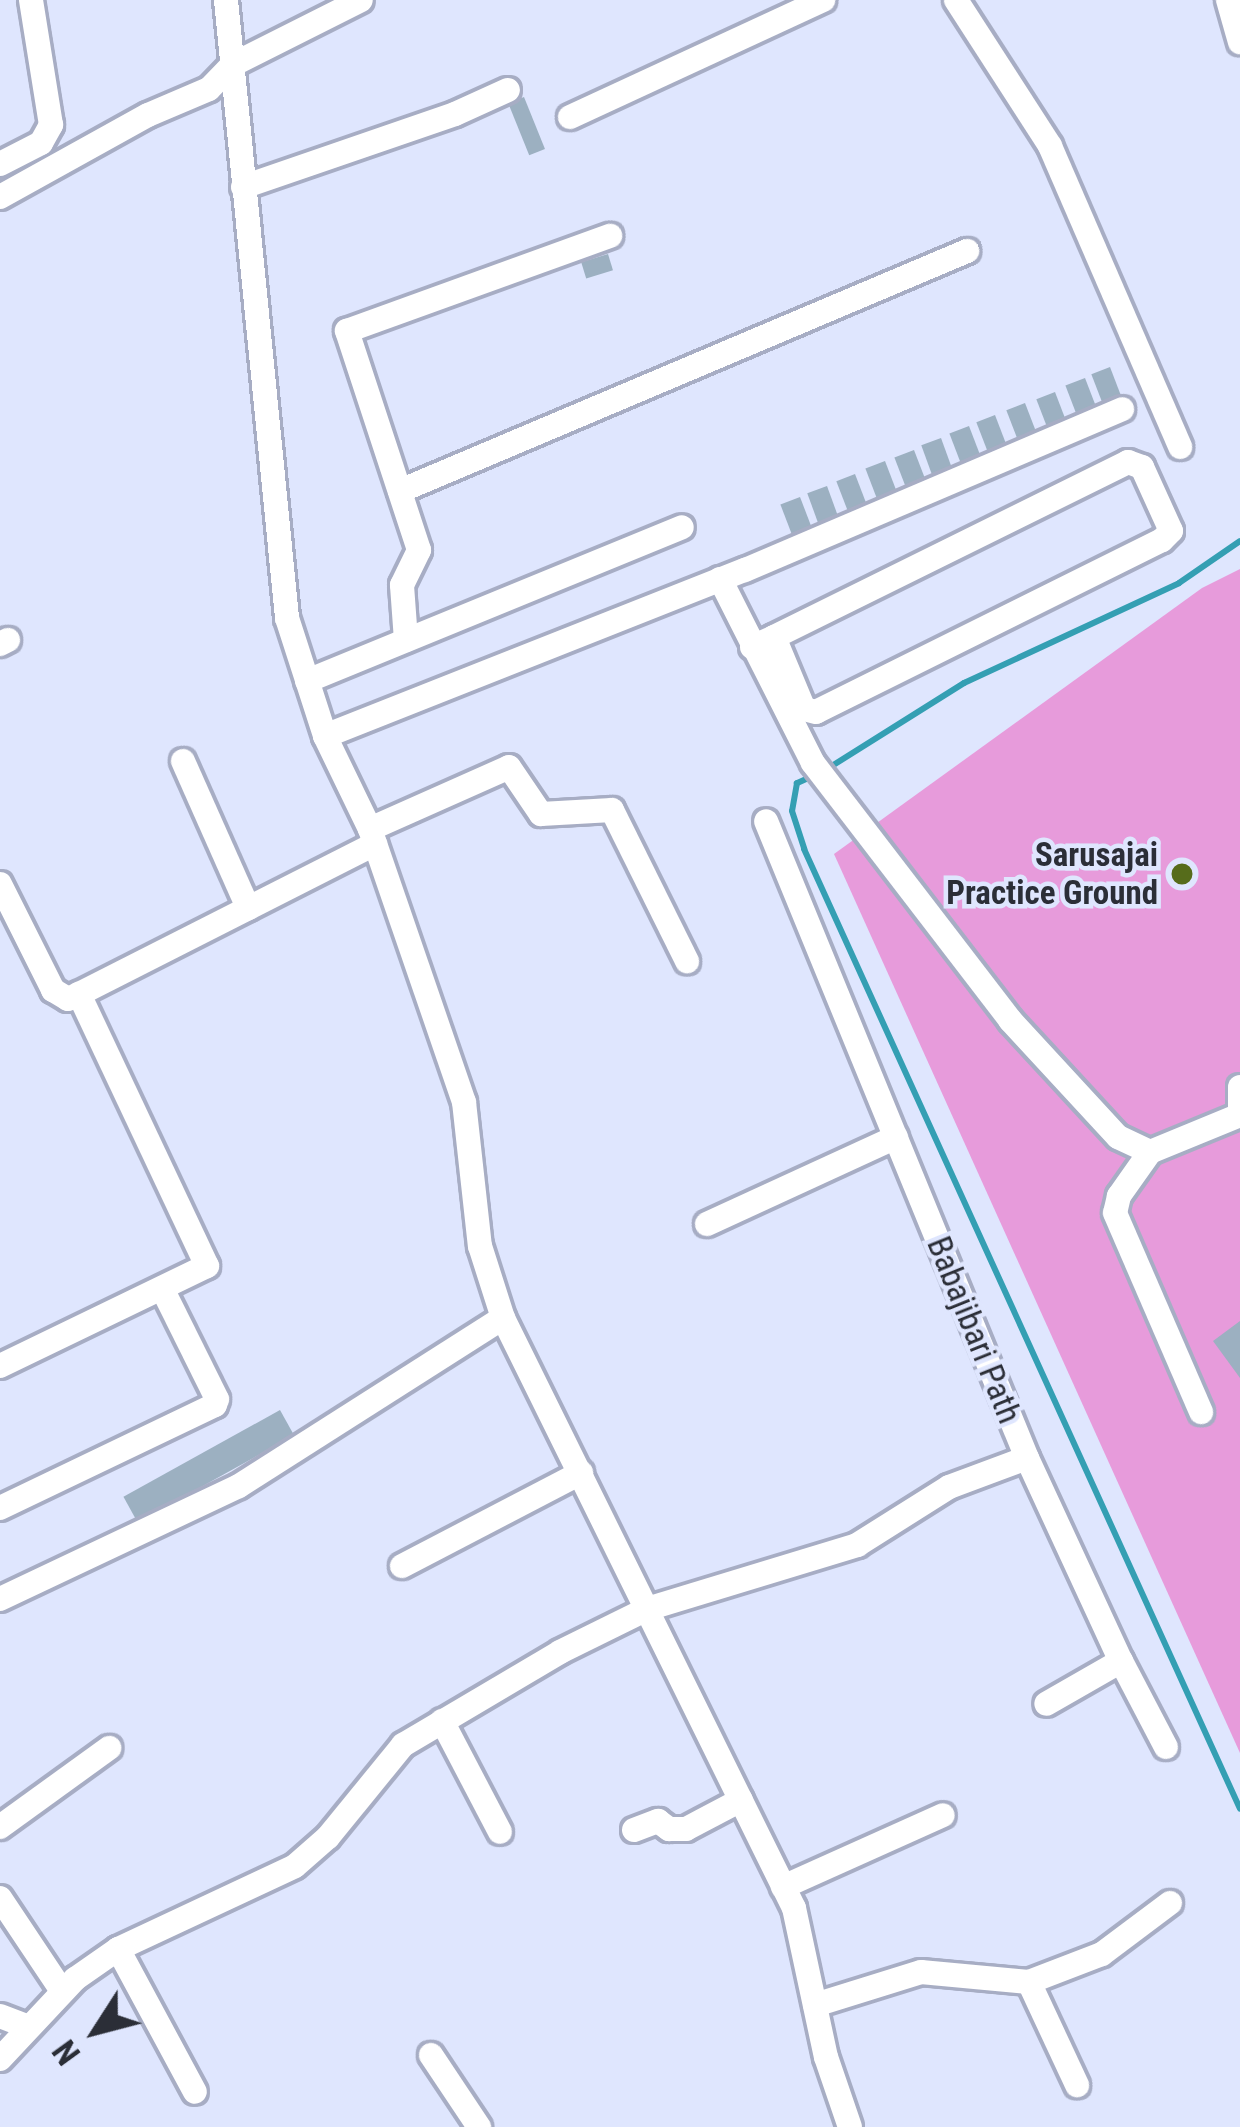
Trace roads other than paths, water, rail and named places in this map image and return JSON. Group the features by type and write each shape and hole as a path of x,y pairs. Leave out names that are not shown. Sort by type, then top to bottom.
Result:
{"street":[{"path":"0,164 50,134 31,0"},
{"path":"226,0 287,618 325,736 373,837 464,1102 480,1246 503,1318 794,1908 815,2005 850,2127"},
{"path":"0,197 148,116 209,89 232,65 361,0"},
{"path":"570,117 823,0"},
{"path":"956,0 1050,146 1180,447"},
{"path":"1228,0 1240,42"},
{"path":"243,187 455,114 508,90"},
{"path":"406,640 403,585 419,550 347,331 610,236"},
{"path":"400,490 968,251"},
{"path":"325,736 720,580 1123,409"},
{"path":"720,580 804,709 817,712 1162,540 1171,531 1142,467 1128,462 763,642"},
{"path":"307,681 682,527"},
{"path":"763,642 786,718 813,763 1010,1020 1118,1137 1150,1152"},
{"path":"183,761 248,908"},
{"path":"0,884 53,990 68,999 509,767 541,814 612,810 687,961"},
{"name":"Babajibari Path","path":"0,2059 62,1991 118,1948 296,1866 328,1838 386,1761 442,1721 647,1609 857,1545 949,1487 1027,1458 766,821"},
{"path":"0,1366 202,1272 207,1258 79,994"},
{"path":"1201,1412 1115,1213 1119,1196 1150,1152 1240,1111 1240,1087"},
{"path":"707,1224 896,1137"},
{"path":"0,1508 215,1406 217,1399 163,1290"},
{"path":"0,1599 238,1486 503,1318"},
{"path":"1027,1458 1166,1748"},
{"path":"402,1566 580,1473"},
{"path":"1046,1704 1121,1661"},
{"path":"442,1721 500,1832"},
{"path":"0,1827 109,1748"},
{"path":"634,1829 658,1821 669,1829 686,1829 742,1800"},
{"path":"783,1887 943,1815"},
{"path":"0,1898 62,1991"},
{"path":"815,2005 921,1972 1029,1982 1102,1954 1170,1903"},
{"path":"118,1948 195,2092"},
{"path":"1029,1982 1077,2085"},
{"path":"0,2016 26,2026"},
{"path":"431,2056 478,2127"}],"waterway":[{"path":"827,769 964,683 1179,583 1240,541"},
{"path":"815,775 797,783 792,811 804,849 1240,1809"}],"place":[{"name":"Sarusajai Practice Ground","path":"1182,874"}]}
